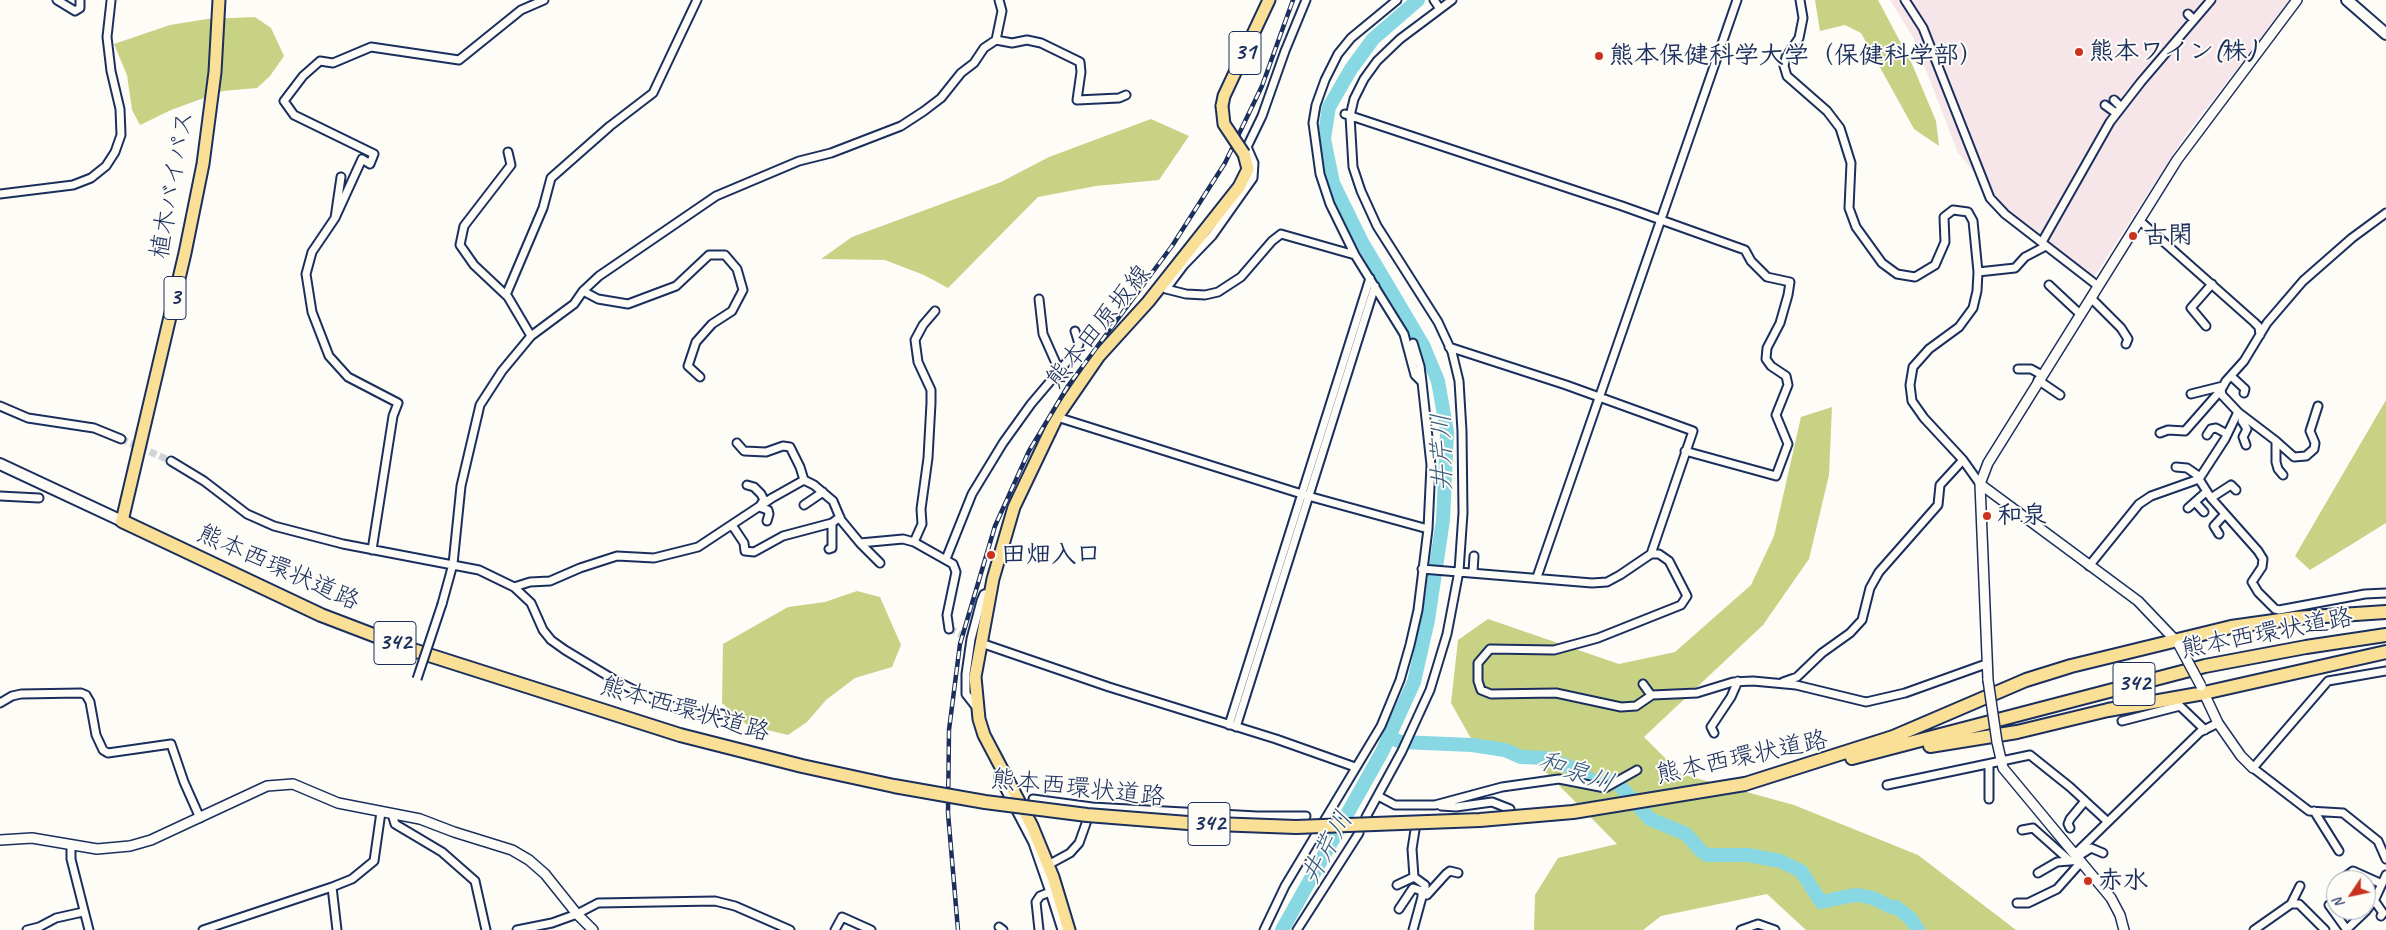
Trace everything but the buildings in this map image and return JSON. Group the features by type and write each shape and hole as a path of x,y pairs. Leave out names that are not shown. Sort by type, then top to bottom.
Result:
{"highway":[{"name":"熊本西環状道路","path":"122,521 321,614 410,649 680,735 802,766 894,786 985,802 1087,815 1188,823 1296,827 1480,820 1573,812 1744,784 1885,750 2205,666 2306,647 2386,635"},
{"path":"1744,784 1893,737 2026,680 2071,666 2177,642 2231,627 2295,618 2386,612"},
{"path":"1885,750 1918,748 2016,732 2202,689 2386,652"}],"main road":[{"name":"植木バイパス","path":"122,521 185,253 202,164 215,72 219,0"},
{"name":"熊本田原坂線","path":"1069,930 1048,865 1032,826 984,735 977,708 975,677 991,592 1002,544 1014,507 1057,417 1099,356 1164,286 1245,178 1248,169 1244,154 1224,124 1222,106 1224,96 1269,0"},
{"path":"2347,0 2386,34"},
{"name":"342","path":"0,464 122,521"}],"street":[{"path":"57,0 75,11 80,8 80,0"},
{"path":"372,550 393,416 398,403 348,377 329,356 312,312 306,274 312,252 336,218 362,159 370,164 374,154 294,115 284,101 303,76 320,61 333,63 371,47 459,60 521,10 544,0"},
{"path":"506,295 543,208 551,178 610,126 654,93 697,0"},
{"path":"996,40 1002,11 1000,0"},
{"path":"1306,0 1285,51 1262,116 1247,147 1254,163 1254,178 1212,236 1164,286 1186,294 1205,295 1218,292 1241,277 1272,241 1281,234 1355,255"},
{"path":"1397,0 1351,38 1338,54 1324,80 1313,123 1320,174 1330,204 1355,255 1404,334 1415,375 1422,382"},
{"path":"1366,817 1402,751 1430,690 1448,634 1459,571 1463,512 1462,431 1459,381 1449,347 1438,322 1377,226 1361,190 1353,167 1348,115 1364,78 1378,61 1400,39 1452,0"},
{"path":"1537,577 1600,399 1736,0"},
{"path":"1800,0 1803,18 1798,38 1786,56 1784,66 1787,76 1827,111 1840,128 1851,163 1848,188 1849,208 1856,227 1889,270 1908,278 1915,278 1935,265 1945,242 1944,217 1953,210 1968,212 1973,221 1978,272 1977,292 1973,308 1959,327 1929,349 1913,367 1910,385 1912,401 1920,413 1963,460 1980,484 2138,601 2177,642 2218,723 2241,756 2253,768 2309,811 2342,813 2378,841 2386,859"},
{"path":"1905,0 1923,28 1990,198 2005,214 2098,286"},
{"path":"1978,272 2015,268 2025,257 2044,244 2068,192 2119,110 2211,0"},
{"path":"2124,930 2120,915 2111,898 2003,768 2001,762 1986,664 1980,484 1994,450 2177,160 2297,0"},
{"path":"0,194 74,185 91,178 106,166 115,152 121,135 121,118 107,37 111,1"},
{"path":"2188,14 2194,20"},
{"path":"417,679 453,564 461,486 480,405 502,371 531,336 574,304 583,291 633,251 716,196 799,161 831,152 901,126 941,98 961,73 974,63 984,48 996,40 1012,43 1027,40 1041,44 1080,62 1081,72 1077,100 1119,98 1126,95"},
{"path":"2114,100 2119,110"},
{"path":"2105,105 2119,110"},
{"path":"1348,115 1622,206 1745,250 1751,261 1768,277 1790,282 1780,323 1767,348 1766,360 1770,366 1786,376 1788,385 1776,415 1788,444 1776,476 1685,451"},
{"path":"508,152 512,165 464,226 460,245 474,265 506,295 531,336"},
{"path":"336,218 341,178"},
{"path":"2160,433 2168,430 2184,431 2244,361 2267,324 2305,280 2352,238 2386,212"},
{"path":"2139,220 2259,327 2260,335"},
{"path":"583,291 598,299 628,304 676,286 709,255 725,256 737,269 743,290 732,311 712,324 696,342 688,366 700,377"},
{"path":"1232,726 1305,495 1370,278"},
{"path":"2206,326 2191,308 2212,284"},
{"path":"2049,285 2080,314"},
{"path":"1305,495 1375,286"},
{"path":"2091,298 2121,328 2128,339 2126,344"},
{"path":"1039,299 1043,334 1059,370"},
{"path":"914,542 922,524 921,508 928,458 931,402 931,390 918,362 915,340 923,325 934,311"},
{"path":"946,559 961,519 980,480 1022,416 1076,350 1078,344 1075,331"},
{"path":"1264,930 1284,886 1380,726 1400,680 1410,645 1424,569 1431,465 1420,366 1414,343"},
{"path":"1449,347 1566,385 1600,399 1693,431 1651,554"},
{"path":"2018,369 2031,369 2060,394"},
{"path":"2231,376 2245,389 2244,393"},
{"path":"2191,394 2222,388"},
{"path":"2222,388 2222,395 2241,414 2294,456 2306,456 2314,449 2315,443 2310,431 2318,406"},
{"path":"0,406 28,418 94,428 121,439"},
{"path":"2089,566 2138,504 2151,496 2200,478 2241,414"},
{"path":"2241,414 2242,421 2247,429 2243,437 2246,445"},
{"path":"1057,417 1305,495 1428,529"},
{"path":"2207,435 2210,429 2216,428 2228,434"},
{"path":"2276,441 2276,462 2283,475"},
{"path":"737,443 744,451 766,452 783,446 790,447 804,480 833,500 840,517 860,543 880,563"},
{"path":"1781,683 1797,677 1822,653 1850,633 1862,620 1874,580 1938,505 1940,485 1963,460"},
{"path":"172,461 204,481 248,514 274,526 372,550 479,570 514,587 530,603 543,630 551,640 618,682 687,712 708,716 722,714"},
{"path":"2176,467 2187,468 2200,478 2208,495 2258,551 2263,559 2262,567 2252,582 2258,592 2275,609 2280,610 2365,594 2386,593"},
{"path":"514,587 530,582 550,581 580,568 617,556 654,558 698,547 804,480"},
{"path":"747,485 754,487 762,494 764,500 759,507"},
{"path":"2188,508 2208,495 2230,486 2236,490"},
{"path":"804,505 823,492"},
{"path":"0,496 39,498"},
{"path":"2196,502 2204,512"},
{"path":"759,507 768,510 767,522"},
{"path":"2219,534 2214,526 2225,514"},
{"path":"732,525 744,542 745,550 754,552 784,536 832,523 840,517"},
{"path":"828,549 832,548 832,523"},
{"path":"860,543 903,539 914,542 953,564 956,572 946,615 949,629"},
{"path":"1424,569 1537,577 1592,584 1607,582 1651,554 1659,554 1669,561 1687,596 1681,605 1598,638 1554,650 1490,649 1478,663 1478,681 1481,690 1491,694 1556,693 1622,708 1636,706 1652,695 1676,692 1697,693 1738,681 1796,685 1866,702 1905,693 1986,664"},
{"path":"1473,572 1474,556"},
{"path":"977,708 966,694 966,674 971,639 981,601 984,594 991,592"},
{"path":"981,643 1355,767"},
{"path":"2253,768 2328,681 2386,671"},
{"path":"1714,733 1711,727 1731,697 1738,681"},
{"path":"1643,684 1652,695"},
{"path":"0,703 21,694 81,693 90,702 96,735 102,750 108,753 171,744 184,782 200,818"},
{"path":"2127,722 2180,706 2205,730"},
{"path":"2017,903 2028,903 2057,889 2077,859 2108,822 2205,730 2218,723"},
{"path":"1887,785 2030,755 2108,822"},
{"path":"1989,764 1989,799"},
{"path":"1000,766 999,778 1033,843 1062,930"},
{"path":"1436,805 1502,787 1559,778 1605,788 1637,770"},
{"path":"0,840 32,838 97,849 130,846 151,840 267,786 281,783 310,790 338,802 420,819 521,855 545,874 577,914 593,930"},
{"path":"1378,796 1395,805 1436,805 1456,808 1492,802 1510,809"},
{"path":"1033,799 1091,811 1306,816"},
{"path":"2070,828 2068,824 2070,819 2085,801"},
{"path":"1414,806 1414,818"},
{"path":"1048,865 1060,860 1079,843 1091,811"},
{"path":"2314,811 2339,851"},
{"path":"203,930 352,880 374,861 376,830 381,812"},
{"path":"392,814 396,824 452,859 475,881 486,930"},
{"path":"2022,830 2033,828 2077,859"},
{"path":"1413,930 1424,896 1425,885 1414,877 1412,849 1415,830"},
{"path":"1298,930 1359,833"},
{"path":"71,844 71,859 89,930"},
{"path":"2038,873 2057,862 2077,859 2091,848 2103,853"},
{"path":"1424,896 1450,871 1458,873"},
{"path":"2376,896 2386,875"},
{"path":"1398,885 1414,877"},
{"path":"2376,881 2382,884"},
{"path":"2254,930 2291,904 2300,886"},
{"path":"332,888 337,930"},
{"path":"1399,909 1413,888 1422,891 1424,896"},
{"path":"1039,930 1036,902 1040,896 1050,892"},
{"path":"517,930 552,923 577,914 598,903 715,901 735,906 790,930"},
{"path":"2291,904 2299,904 2325,930"},
{"path":"27,930 39,927 56,918 84,912"},
{"path":"834,930 842,917 871,930"},
{"path":"2346,930 2355,920"},
{"path":"1741,930 1758,924 1775,930"}],"shaded area":[{"path":"1890,0 2290,0 2185,136 2093,279 2001,205 1958,153 1914,39"}],"green space":[{"path":"1815,0 1878,0 1912,64 1936,121 1939,146 1914,129 1861,33 1845,25 1820,31"},
{"path":"255,17 271,28 284,56 270,76 257,88 223,91 171,110 140,125 132,110 127,75 114,44 170,25 207,19"},
{"path":"1151,119 1189,136 1159,180 1096,186 1038,197 948,288 924,275 885,260 821,259 852,237 1001,182 1049,157"},
{"path":"2386,400 2386,523 2310,570 2295,556"},
{"path":"1832,407 1829,475 1809,559 1763,625 1644,737 1681,774 1794,805 1918,855 2016,930 1806,930 1767,894 1661,916 1643,930 1534,930 1535,895 1558,858 1617,844 1526,752 1473,742 1451,703 1458,640 1488,619 1619,664 1675,652 1751,585 1774,536 1801,417"},
{"path":"857,591 880,597 901,645 892,667 855,678 826,700 807,722 788,735 747,725 722,703 723,644 788,607 825,602"}],"waterway":[{"name":"井芹川","path":"1282,930 1382,752 1414,682 1428,620 1443,520 1447,432 1438,381 1423,345 1362,242 1333,183 1324,139 1329,107 1351,69 1373,39 1418,0"},
{"name":"和泉川","path":"1388,737 1401,742 1472,745 1505,750 1521,757 1548,758 1572,768 1595,782 1611,781 1619,785 1650,819 1686,834 1707,855 1748,855 1780,861 1801,871 1821,902 1858,895 1873,898 1891,907 1896,907 1910,918 1918,930"}],"tunnel":[{"path":"121,439 171,461"},
{"path":"949,629 971,639"}],"railway":[{"path":"958,930 948,813 949,730 960,644 995,526 1029,451 1068,386 1172,246 1225,163 1262,86 1293,0"}],"place":[{"name":"熊本ワイン(株)","path":"2079,52"},
{"name":"熊本保健科学大学（保健科学部）","path":"1599,56"},
{"name":"古閑","path":"2133,236"},
{"name":"和泉","path":"1987,516"},
{"name":"田畑入口","path":"991,555"},
{"name":"赤水","path":"2088,881"}]}
